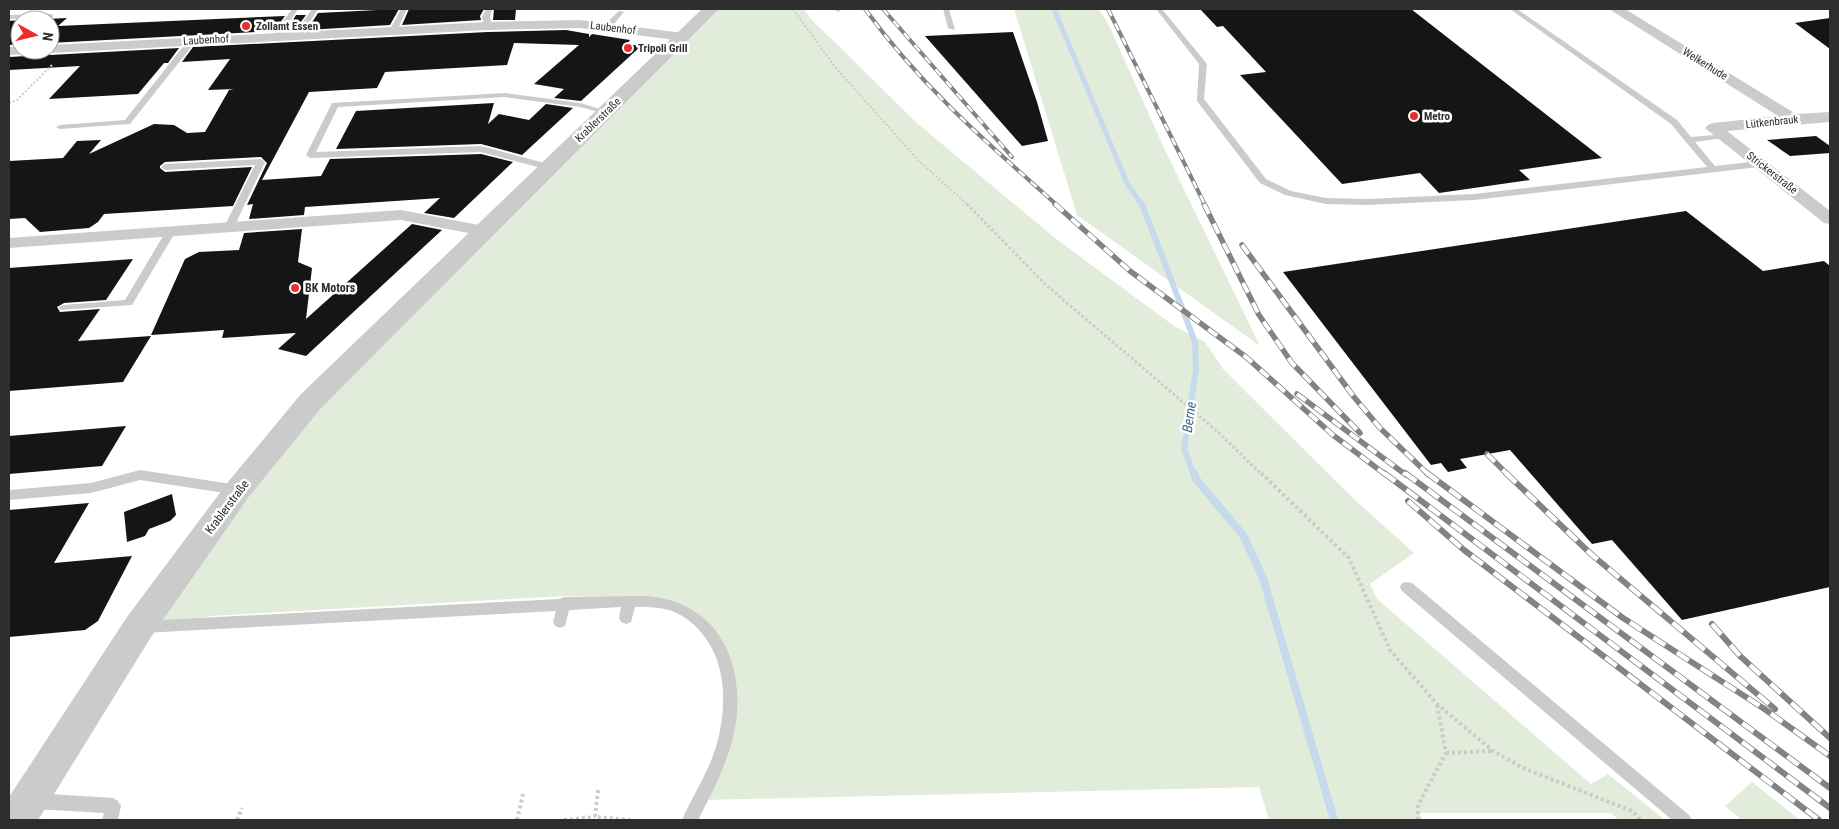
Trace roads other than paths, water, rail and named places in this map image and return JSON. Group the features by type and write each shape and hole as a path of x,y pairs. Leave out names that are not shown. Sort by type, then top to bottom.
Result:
{"street":[{"name":"Krablerstraße","path":"22,810 139,627 238,490 311,401 711,9"},
{"name":"Welkerhude","path":"1616,9 1793,119"},
{"name":"Laubenhof","path":"60,48 488,26 580,24 683,37"},
{"name":"Lütkenbrauk","path":"1718,132 1793,119 1830,118"},
{"name":"Strickerstraße","path":"1718,132 1830,219"},
{"path":"9,243 401,215 484,231"}],"lane":[{"path":"276,36 295,9"},
{"path":"297,36 315,9"},
{"path":"393,31 404,9"},
{"path":"488,26 486,16 489,9"},
{"path":"946,9 952,28"},
{"path":"1159,9 1204,64 1200,98 1263,181 1288,193 1326,201 1367,202 1474,197 1759,164"},
{"path":"1513,9 1674,122 1713,169"},
{"path":"606,28 621,12"},
{"path":"60,127 127,122 192,41"},
{"path":"549,167 481,149 310,155 335,105 505,95 580,105 606,112"},
{"path":"1690,140 1718,132"},
{"path":"165,167 261,162 229,227"},
{"path":"64,308 128,303 171,232"},
{"path":"9,495 91,488 140,474 238,490"},
{"path":"1407,586 1684,820"},
{"path":"626,618 629,601"},
{"path":"139,627 564,603 656,601 681,609 712,633 725,660 730,687 730,715 723,749 690,820"},
{"path":"560,622 564,603"},
{"path":"22,810 111,813"}],"waterway":[{"name":"Berne","path":"1054,9 1127,183 1142,205"},
{"name":"Berne","path":"1142,204 1195,342 1196,370 1184,449 1194,475"},
{"name":"Berne","path":"1194,473 1196,479 1243,535 1263,578 1334,820"}],"railway":[{"path":"865,9 886,37 955,112 1057,205"},
{"path":"883,9 1012,157"},
{"path":"1108,9 1205,205"},
{"path":"1055,204 1130,271 1246,357 1333,435 1386,475"},
{"path":"1204,204 1259,315 1292,363 1360,433"},
{"path":"1242,245 1354,397 1380,428 1429,475"},
{"path":"1297,394 1406,475"},
{"path":"1487,454 1506,473"},
{"path":"1384,473 1830,808"},
{"path":"1405,473 1830,788"},
{"path":"1427,473 1623,618 1763,708 1830,756"},
{"path":"1506,473 1591,554 1775,709"},
{"path":"1408,501 1464,550 1819,820"},
{"path":"1712,624 1740,656 1830,738"}],"place":[{"name":"Zollamt Essen","path":"246,26"},
{"name":"Tripoli Grill","path":"628,48"},
{"name":"Metro","path":"1414,116"},
{"name":"BK Motors","path":"295,288"}]}
